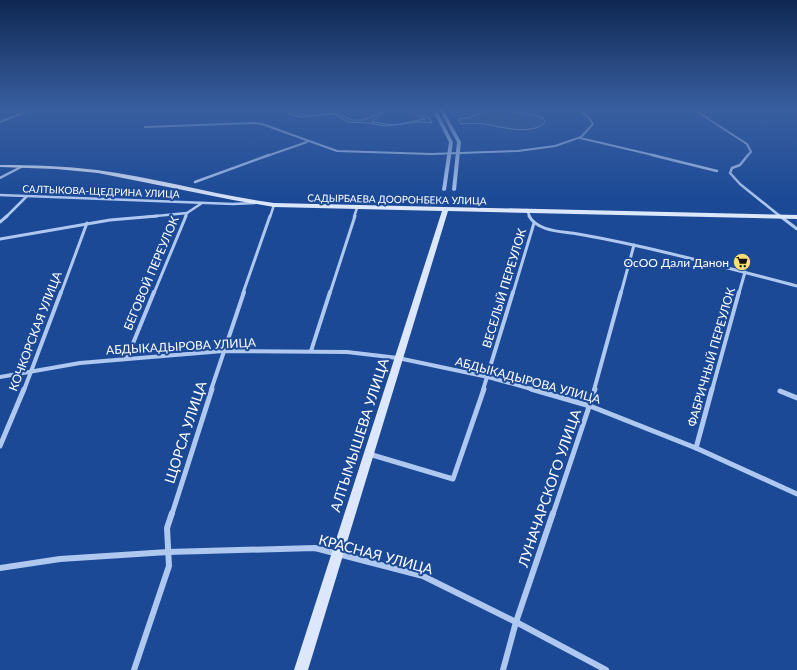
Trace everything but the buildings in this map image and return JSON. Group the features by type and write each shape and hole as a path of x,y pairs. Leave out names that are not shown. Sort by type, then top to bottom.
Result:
{"main road":[{"name":"САДЫРБАЕВА ДООРОНБЕКА УЛИЦА","path":"0,166 76,169 111,173 203,194 274,205 445,210 527,210 797,218"},
{"name":"АЛТЫМЫШЕВА УЛИЦА","path":"301,670 367,454 445,210"}],"street":[{"path":"444,190 450,154 450,140"},
{"path":"454,190 458,154 457,140"},
{"path":"195,182 308,141 325,148 344,152 486,154 530,150 562,144 571,140"},
{"path":"593,140 718,170"},
{"path":"742,140 748,144 751,152 740,165 732,168 730,174 740,184 797,229"},
{"path":"0,178 21,167"},
{"name":"САЛТЫКОВА-ЩЕДРИНА УЛИЦА","path":"0,195 233,204 256,203"},
{"path":"0,222 27,196"},
{"name":"БЕГОВОЙ ПЕРЕУЛОК","path":"127,358 187,213 202,203"},
{"name":"ЩОРСА УЛИЦА","path":"134,670 169,566 167,528 203,418 222,351 274,205"},
{"path":"311,351 357,208"},
{"path":"527,210 529,217 534,223 544,228 685,256 797,286"},
{"path":"0,238 87,223 187,213"},
{"name":"КОЧКОРСКАЯ УЛИЦА","path":"0,446 32,371 87,223"},
{"name":"ВЕСЕЛЫЙ ПЕРЕУЛОК","path":"367,454 453,479 488,377 534,223"},
{"name":"ЛУНАЧАРСКОГО УЛИЦА","path":"503,670 516,622 590,406 634,245"},
{"name":"ФАБРИЧНЫЙ ПЕРЕУЛОК","path":"696,448 745,272"},
{"name":"АБДЫКАДЫРОВА УЛИЦА","path":"0,377 127,358 222,351 347,352 398,358 488,377 590,406 696,448 797,494"},
{"path":"780,391 797,398"},
{"name":"КРАСНАЯ УЛИЦА","path":"0,568 60,559 168,552 315,548 337,552 423,576 516,622 606,670"}],"place":[{"name":"ОсОО Дали Данон","path":"742,262"}]}
